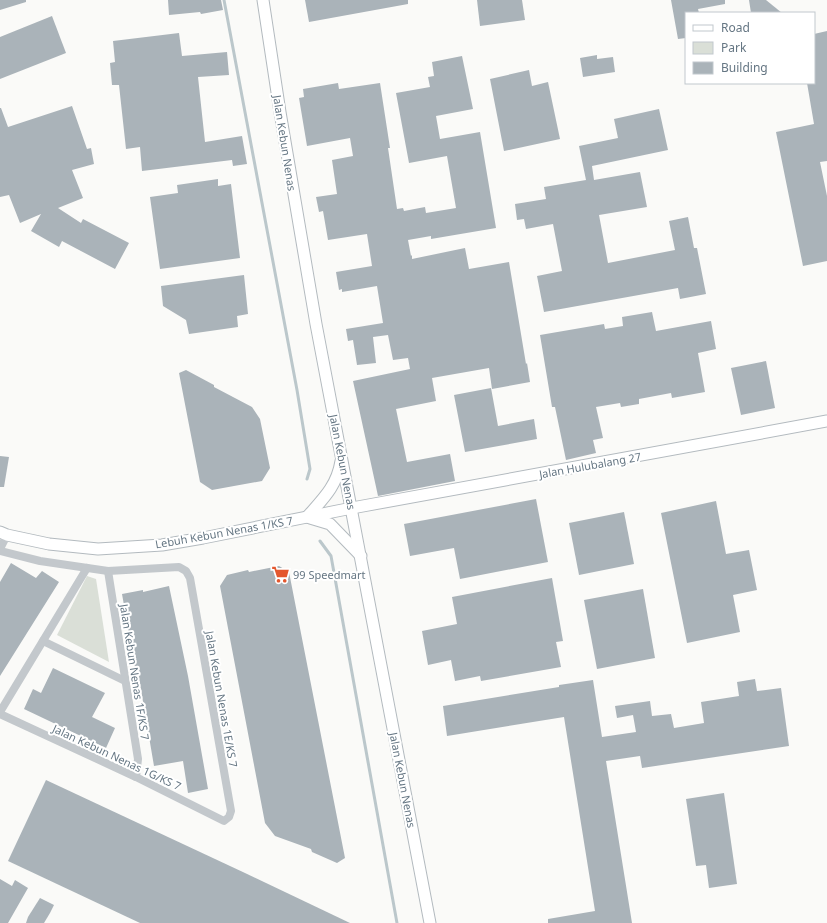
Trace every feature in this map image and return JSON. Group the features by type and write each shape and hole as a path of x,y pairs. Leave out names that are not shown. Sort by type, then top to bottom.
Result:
{"street":[{"name":"Jalan Kebun Nenas","path":"264,0 280,112 305,261 430,923"},
{"name":"Jalan Hulubalang 27","path":"352,508 827,421"},
{"path":"342,456 339,472 329,493 313,516 330,524 361,556"},
{"name":"Lebuh Kebun Nenas 1/KS 7","path":"3,533 50,544 98,549 124,548 162,545 203,538 352,508"},
{"path":"3,533 0,550 40,561 108,571"},
{"name":"Jalan Kebun Nenas 1E/KS 7","path":"108,571 179,567 186,571 190,578 231,811 229,817 224,821"},
{"path":"0,713 87,568"},
{"name":"Jalan Kebun Nenas 1F/KS 7","path":"108,571 138,759 136,777"},
{"path":"42,641 125,681"},
{"name":"Jalan Kebun Nenas 1G/KS 7","path":"0,713 136,777 224,821"}],"green space":[{"path":"87,576 96,579 109,662 57,635"}],"building":[{"path":"0,0 26,0 26,2 0,10"},
{"path":"168,0 221,0 223,10 201,14 200,12 169,15"},
{"path":"305,0 408,0 408,4 309,22"},
{"path":"477,0 522,0 525,20 480,26"},
{"path":"671,0 725,0 725,4 698,9 699,12 685,12 685,38 678,39"},
{"path":"749,0 766,0 781,12 751,12"},
{"path":"52,16 66,53 0,79 0,37"},
{"path":"827,31 827,161 820,162 827,196 827,261 803,266 776,132 814,124 807,84 815,84 815,34"},
{"path":"179,33 182,56 227,52 229,75 198,77 205,142 242,136 247,164 233,166 232,160 142,171 140,147 126,149 119,85 112,85 110,63 115,62 113,41"},
{"path":"597,55 597,59 613,57 615,72 583,77 580,58"},
{"path":"462,56 473,109 436,116 440,139 480,132 496,228 431,239 431,236 408,240 411,256 412,255 412,259 465,248 469,269 509,262 530,382 492,389 489,368 432,378 436,401 396,409 407,462 450,454 455,481 378,496 353,381 410,369 408,358 393,360 388,335 373,337 376,363 357,365 353,340 348,341 346,329 383,323 377,286 342,292 342,289 339,290 336,272 372,266 367,234 328,240 323,211 319,212 316,197 337,194 332,160 353,156 350,138 307,146 299,98 304,97 303,89 338,83 339,89 380,83 390,148 388,148 397,209 403,208 404,211 425,207 426,213 456,208 447,156 409,163 396,93 430,87 428,77 434,76 432,62"},
{"path":"529,70 532,86 548,82 560,139 504,151 490,79"},
{"path":"72,106 87,149 91,148 94,164 72,170 83,198 58,208 81,223 83,219 129,243 115,269 62,241 59,247 31,231 41,214 20,223 9,195 0,197 0,108 8,127"},
{"path":"659,109 668,150 592,166 594,180 640,172 647,207 599,215 608,263 675,250 669,221 688,217 694,248 697,248 706,294 680,299 678,288 544,312 537,276 562,271 553,224 526,229 524,219 517,220 515,204 546,199 544,187 586,180 579,146 618,138 614,119"},
{"path":"218,179 218,186 231,184 240,258 160,269 150,197 178,193 177,185"},
{"path":"244,275 248,314 237,316 238,327 189,334 186,320 163,306 161,286"},
{"path":"652,312 656,331 711,321 716,349 698,353 705,392 672,398 671,393 639,399 639,404 621,407 620,403 596,407 603,438 593,440 596,453 566,460 555,407 552,407 540,335 604,324 605,329 623,326 622,317"},
{"path":"766,361 775,408 741,415 731,368"},
{"path":"186,370 252,407 260,419 270,468 262,481 212,490 200,482 179,373"},
{"path":"491,388 498,426 534,419 537,439 465,452 454,395"},
{"path":"0,456 9,457 4,487 0,487"},
{"path":"536,499 548,562 460,579 454,548 410,556 404,524"},
{"path":"716,501 726,554 749,550 757,590 733,595 740,632 687,643 661,513"},
{"path":"624,512 634,564 579,575 569,523"},
{"path":"11,563 36,578 42,571 59,582 0,676 0,582"},
{"path":"279,566 289,572 345,858 337,863 312,852 311,849 275,836 265,823 220,586 227,575 248,570 249,572"},
{"path":"552,578 563,641 556,642 561,667 481,681 480,676 455,681 451,660 428,665 422,631 457,624 452,597"},
{"path":"169,586 188,676 208,789 188,793 183,761 154,766 138,672 136,673 122,594 143,590 143,592"},
{"path":"643,589 655,658 597,669 584,600"},
{"path":"53,668 105,693 92,717 115,728 106,748 24,709 33,689 41,693"},
{"path":"755,679 757,691 781,688 789,746 642,768 640,756 606,761 632,923 548,923 548,919 595,911 564,717 447,736 443,706 593,680 602,737 636,732 633,715 617,718 615,706 650,701 652,716 671,714 674,728 704,723 701,702 739,696 737,682"},
{"path":"46,780 350,923 140,923 8,861"},
{"path":"724,793 737,884 709,888 706,865 696,866 686,799"},
{"path":"0,879 12,886 15,880 28,888 8,923 0,923"},
{"path":"40,898 54,905 50,913 44,923 26,923 28,917"}],"waterway":[{"path":"224,0 297,390 310,469 307,479"},
{"path":"320,541 331,556 397,923"}],"place":[{"name":"99 Speedmart","path":"280,574"}]}
